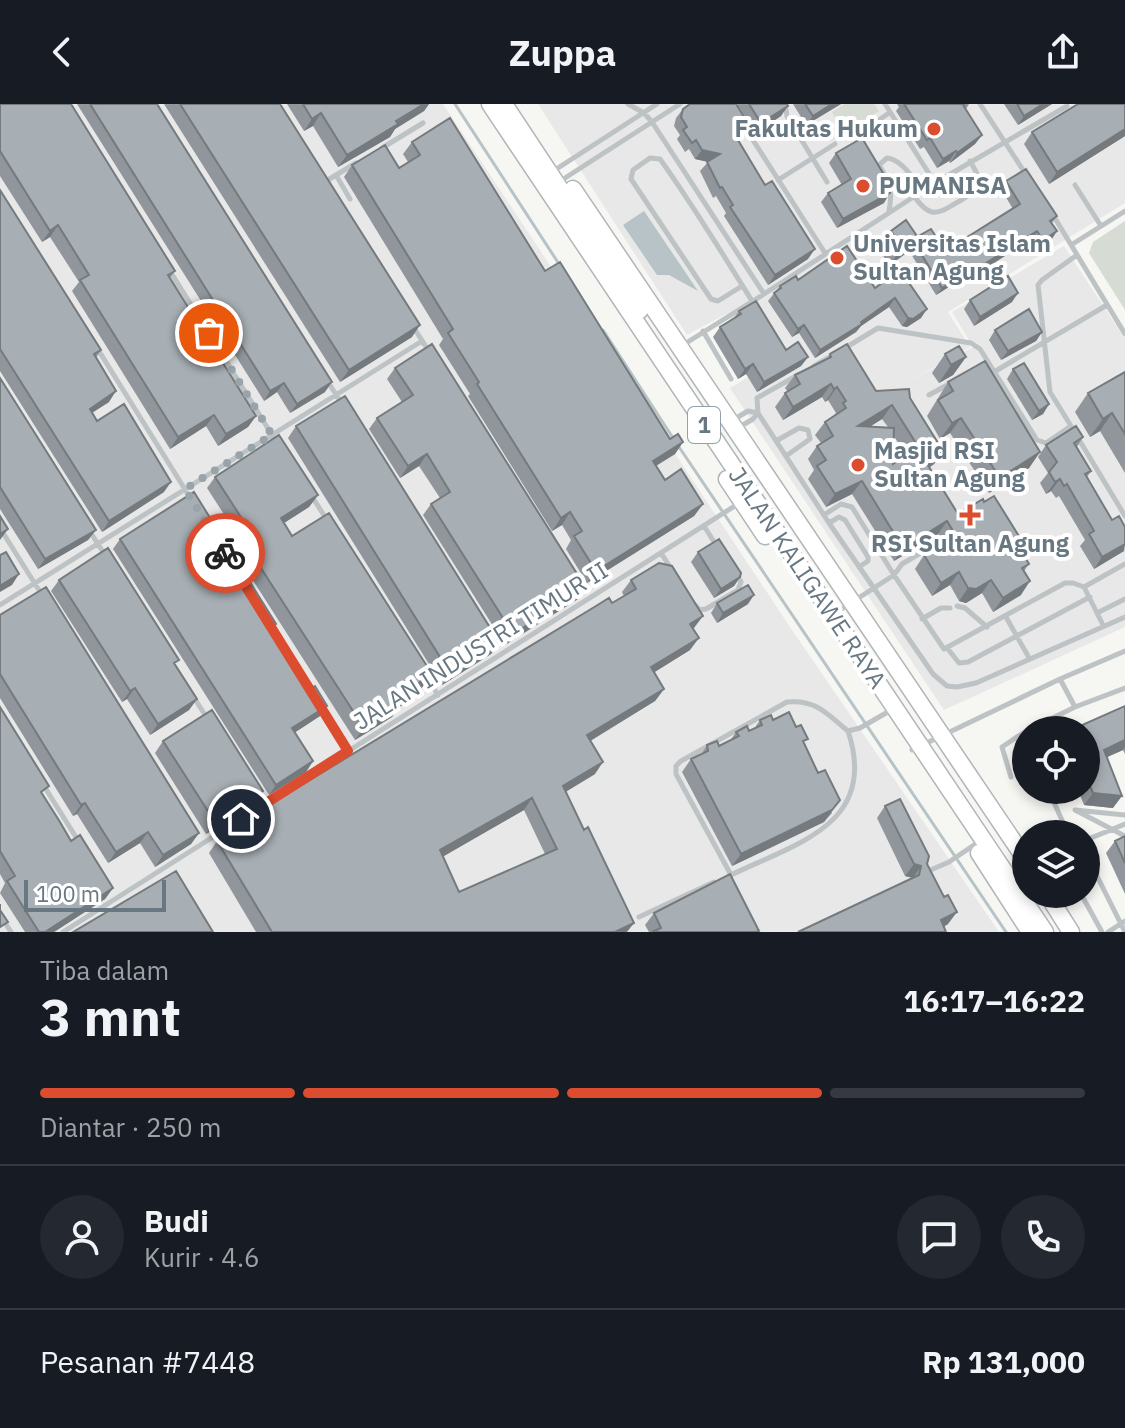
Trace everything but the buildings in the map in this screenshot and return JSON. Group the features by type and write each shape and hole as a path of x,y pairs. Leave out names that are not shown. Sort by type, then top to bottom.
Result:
{"highway":[{"path":"478,104 739,504 884,714 926,742 1012,840"},
{"name":"JALAN KALIGAWE RAYA","path":"490,104 553,179"},
{"name":"JALAN KALIGAWE RAYA","path":"504,104 846,606 926,742 1012,865"},
{"path":"517,104 553,179 680,347 728,431"},
{"name":"JALAN KALIGAWE RAYA","path":"728,431 1045,932"},
{"path":"926,742 970,848 1030,932"},
{"path":"1041,908 1057,932"},
{"path":"1056,908 1071,932"}],"lane":[{"path":"628,104 652,122 764,294"},
{"path":"553,179 657,104"},
{"path":"553,179 680,104"},
{"path":"785,104 787,116 827,182"},
{"path":"885,104 935,183"},
{"path":"980,104 1032,184"},
{"path":"680,347 970,161 1067,106"},
{"path":"889,113 860,133 860,139 889,180 893,193 889,212"},
{"path":"738,117 825,253"},
{"path":"373,153 423,123"},
{"path":"778,180 835,144"},
{"path":"742,286 718,301 711,299 631,179 633,170 655,157 660,159 752,301"},
{"path":"879,165 887,158 894,158 923,191"},
{"path":"322,184 361,160"},
{"path":"914,196 922,208 931,213 940,212 962,199 978,186 978,177 970,161"},
{"path":"314,170 330,197"},
{"path":"673,176 686,172"},
{"path":"336,175 350,199"},
{"path":"1075,185 1101,226"},
{"path":"1048,207 1125,334"},
{"path":"1071,245 1125,211"},
{"path":"704,225 715,217"},
{"path":"722,254 733,246"},
{"path":"1077,255 1038,285 1050,392 1125,516"},
{"path":"165,263 281,448"},
{"path":"994,372 1107,305"},
{"path":"406,315 431,354"},
{"path":"1071,426 1046,443 1041,443 980,349 971,343 878,328 757,398 758,413 829,523 933,674 947,686 976,683 1125,617"},
{"path":"703,331 731,379"},
{"path":"92,340 193,502"},
{"path":"0,605 422,341"},
{"path":"976,368 988,362"},
{"path":"319,369 344,409"},
{"path":"929,395 952,382"},
{"path":"728,431 748,411 758,413"},
{"path":"776,441 799,428 808,430 810,439 786,456"},
{"path":"305,487 330,526"},
{"name":"JALAN INDUSTRI TIMUR II","path":"63,932 739,504"},
{"path":"824,515 841,504 852,507 942,648 948,649 1065,583 1084,587 1102,623"},
{"path":"81,517 106,557"},
{"path":"829,523 839,517 845,520 868,557 868,561 859,567"},
{"path":"704,526 719,549"},
{"path":"0,528 43,596"},
{"path":"846,606 924,551"},
{"path":"661,553 676,575"},
{"path":"1084,587 1125,564"},
{"path":"690,597 697,608 706,609 738,590 741,582 734,571"},
{"path":"579,587 587,600"},
{"path":"948,649 956,660 964,663 1090,597"},
{"path":"1097,613 1125,599"},
{"path":"922,619 941,608 965,608 987,627"},
{"path":"1006,617 1028,656"},
{"path":"491,643 499,656"},
{"path":"926,742 1125,651"},
{"path":"421,669 438,695"},
{"path":"1060,679 1075,707"},
{"path":"188,688 213,727"},
{"path":"1057,716 1125,688"},
{"path":"316,699 348,751"},
{"path":"639,917 731,875 825,829 848,802 854,789 856,754 848,731 813,703 803,700 787,702 676,766 676,774 731,875"},
{"path":"848,731 860,728 884,714"},
{"path":"1011,777 1002,747 1012,741"},
{"path":"41,783 82,847"},
{"path":"254,793 262,806"},
{"path":"1125,813 1075,810 1125,836"},
{"path":"1100,834 1125,824"},
{"path":"191,832 199,845"},
{"path":"923,873 949,862 970,848"},
{"path":"1100,880 1123,922 1125,932"},
{"path":"107,886 115,899"},
{"path":"1090,908 1105,932 1123,922"},
{"path":"0,915 11,932"}],"shaded area":[{"path":"0,104 443,104 792,630 999,932 0,932"},
{"path":"538,104 1125,104 1125,203 948,312 970,347 898,387 973,347 952,312 1064,246 1125,339 1125,627 944,710 730,388 761,369 726,314 687,335"},
{"path":"845,104 874,104 879,111 844,132 832,112"},
{"path":"644,211 698,291 669,275 657,275 623,225"},
{"path":"1125,221 1125,310 1089,253 1093,242"}],"waterway":[{"path":"455,104 559,264"},
{"path":"603,330 673,438"},
{"path":"677,444 1006,932"}],"way so far":[{"path":"209,333 272,435 185,489 225,553"}],"place":[{"name":"Fakultas Hukum","path":"934,129"},
{"name":"PUMANISA","path":"863,186"},
{"name":"Universitas Islam Sultan Agung","path":"837,258"},
{"name":"Masjid RSI Sultan Agung","path":"858,465"},
{"name":"RSI Sultan Agung","path":"970,515"}],"route":[{"path":"225,553 348,751 241,819"}]}
